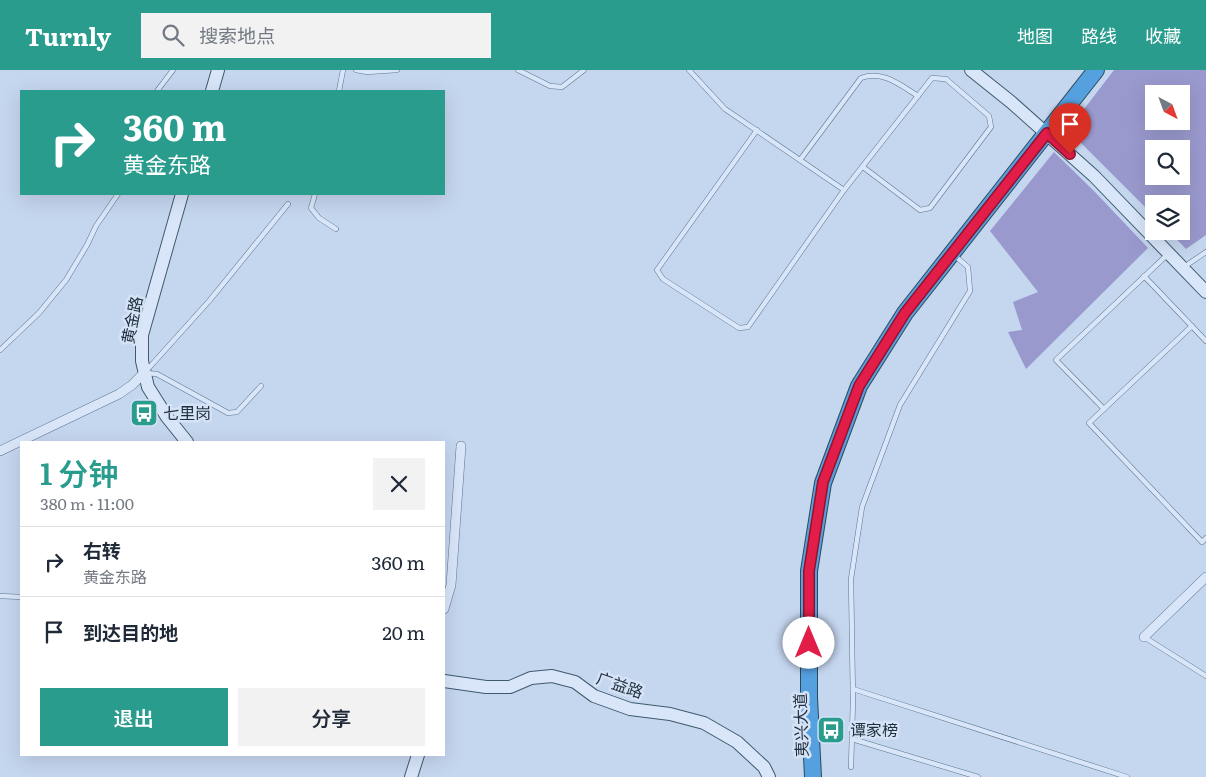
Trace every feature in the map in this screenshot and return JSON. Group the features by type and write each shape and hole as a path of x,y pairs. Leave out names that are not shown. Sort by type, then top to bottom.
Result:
{"highway":[{"name":"夷兴大道","path":"813,777 809,697 809,571 823,482 859,386 905,313 952,254 1043,130 1084,70"},
{"name":"夷兴大道","path":"802,777 799,570 814,480 850,382 897,307 1043,130 1096,70"}],"street":[{"path":"212,90 218,70"},
{"path":"971,70 1011,102 1094,176 1206,292"},
{"name":"黄金路","path":"182,195 142,335 142,361 148,387 185,441"},
{"path":"21,441 119,394 144,373"},
{"path":"0,451 20,441"},
{"path":"445,605 451,584 461,446"},
{"path":"1144,638 1206,577"},
{"name":"广益路","path":"445,681 486,687 510,687 531,678 552,676 575,682 594,696 630,709 670,714 704,723 737,742 764,767 769,777"},
{"path":"411,777 418,756"}],"lane":[{"path":"158,90 173,70"},
{"path":"339,90 343,70"},
{"path":"356,70 367,72 398,70"},
{"path":"518,70 550,86 562,87 584,70"},
{"path":"689,70 725,109 844,190"},
{"path":"800,160 861,78 869,74 884,75 918,96"},
{"path":"757,130 657,270 663,279 738,328 748,327 844,190 932,78 946,79 989,116 991,127 930,208 920,210 863,166"},
{"path":"0,350 39,313 66,280 87,246 96,226 117,195"},
{"path":"315,195 311,208 319,218 336,229"},
{"path":"144,373 210,300 288,204"},
{"path":"1183,268 1206,252"},
{"path":"1104,409 1056,360 1169,253"},
{"path":"852,768 851,579 862,507 900,405 970,292 968,267 952,254"},
{"path":"1144,276 1206,341"},
{"path":"1192,326 1090,423 1202,542 1206,538"},
{"path":"144,373 157,374 228,413 237,412 261,386"},
{"path":"0,596 20,597"},
{"path":"1144,638 1206,676"},
{"path":"853,689 1126,777"},
{"path":"852,739 978,777"}],"shaded area":[{"path":"1114,70 1206,70 1206,235 1186,249 1178,240 1190,240 1190,195 1145,195 1145,207 1068,130"},
{"path":"1054,152 1148,248 1026,369 1008,332 1022,330 1013,302 1038,292 990,231"}],"place":[{"name":"七里岗","path":"144,413"},
{"name":"谭家榜","path":"831,730"}],"route":[{"path":"809,643 809,571 823,482 859,386 905,313 1047,133 1070,154"}]}
